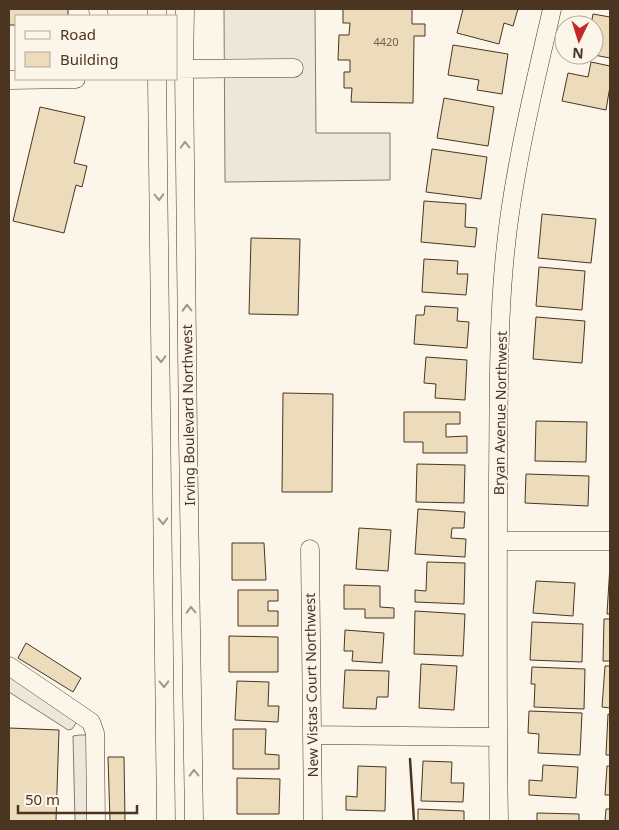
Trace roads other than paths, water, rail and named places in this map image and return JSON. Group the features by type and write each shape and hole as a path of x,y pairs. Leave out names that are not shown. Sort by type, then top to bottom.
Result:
{"street":[{"name":"Irving Boulevard Northwest","path":"185,9 180,69 194,821"},
{"name":"Bryan Avenue Northwest","path":"499,821 497,737 499,359 503,280 511,206 530,105 552,9"},
{"path":"180,69 294,68"},
{"name":"Irving Boulevard Northwest","path":"157,80 166,821"},
{"path":"498,541 610,541"},
{"name":"New Vistas Court Northwest","path":"310,550 313,821"},
{"path":"9,666 91,722 95,733 96,821"},
{"path":"312,735 497,737"}]}
